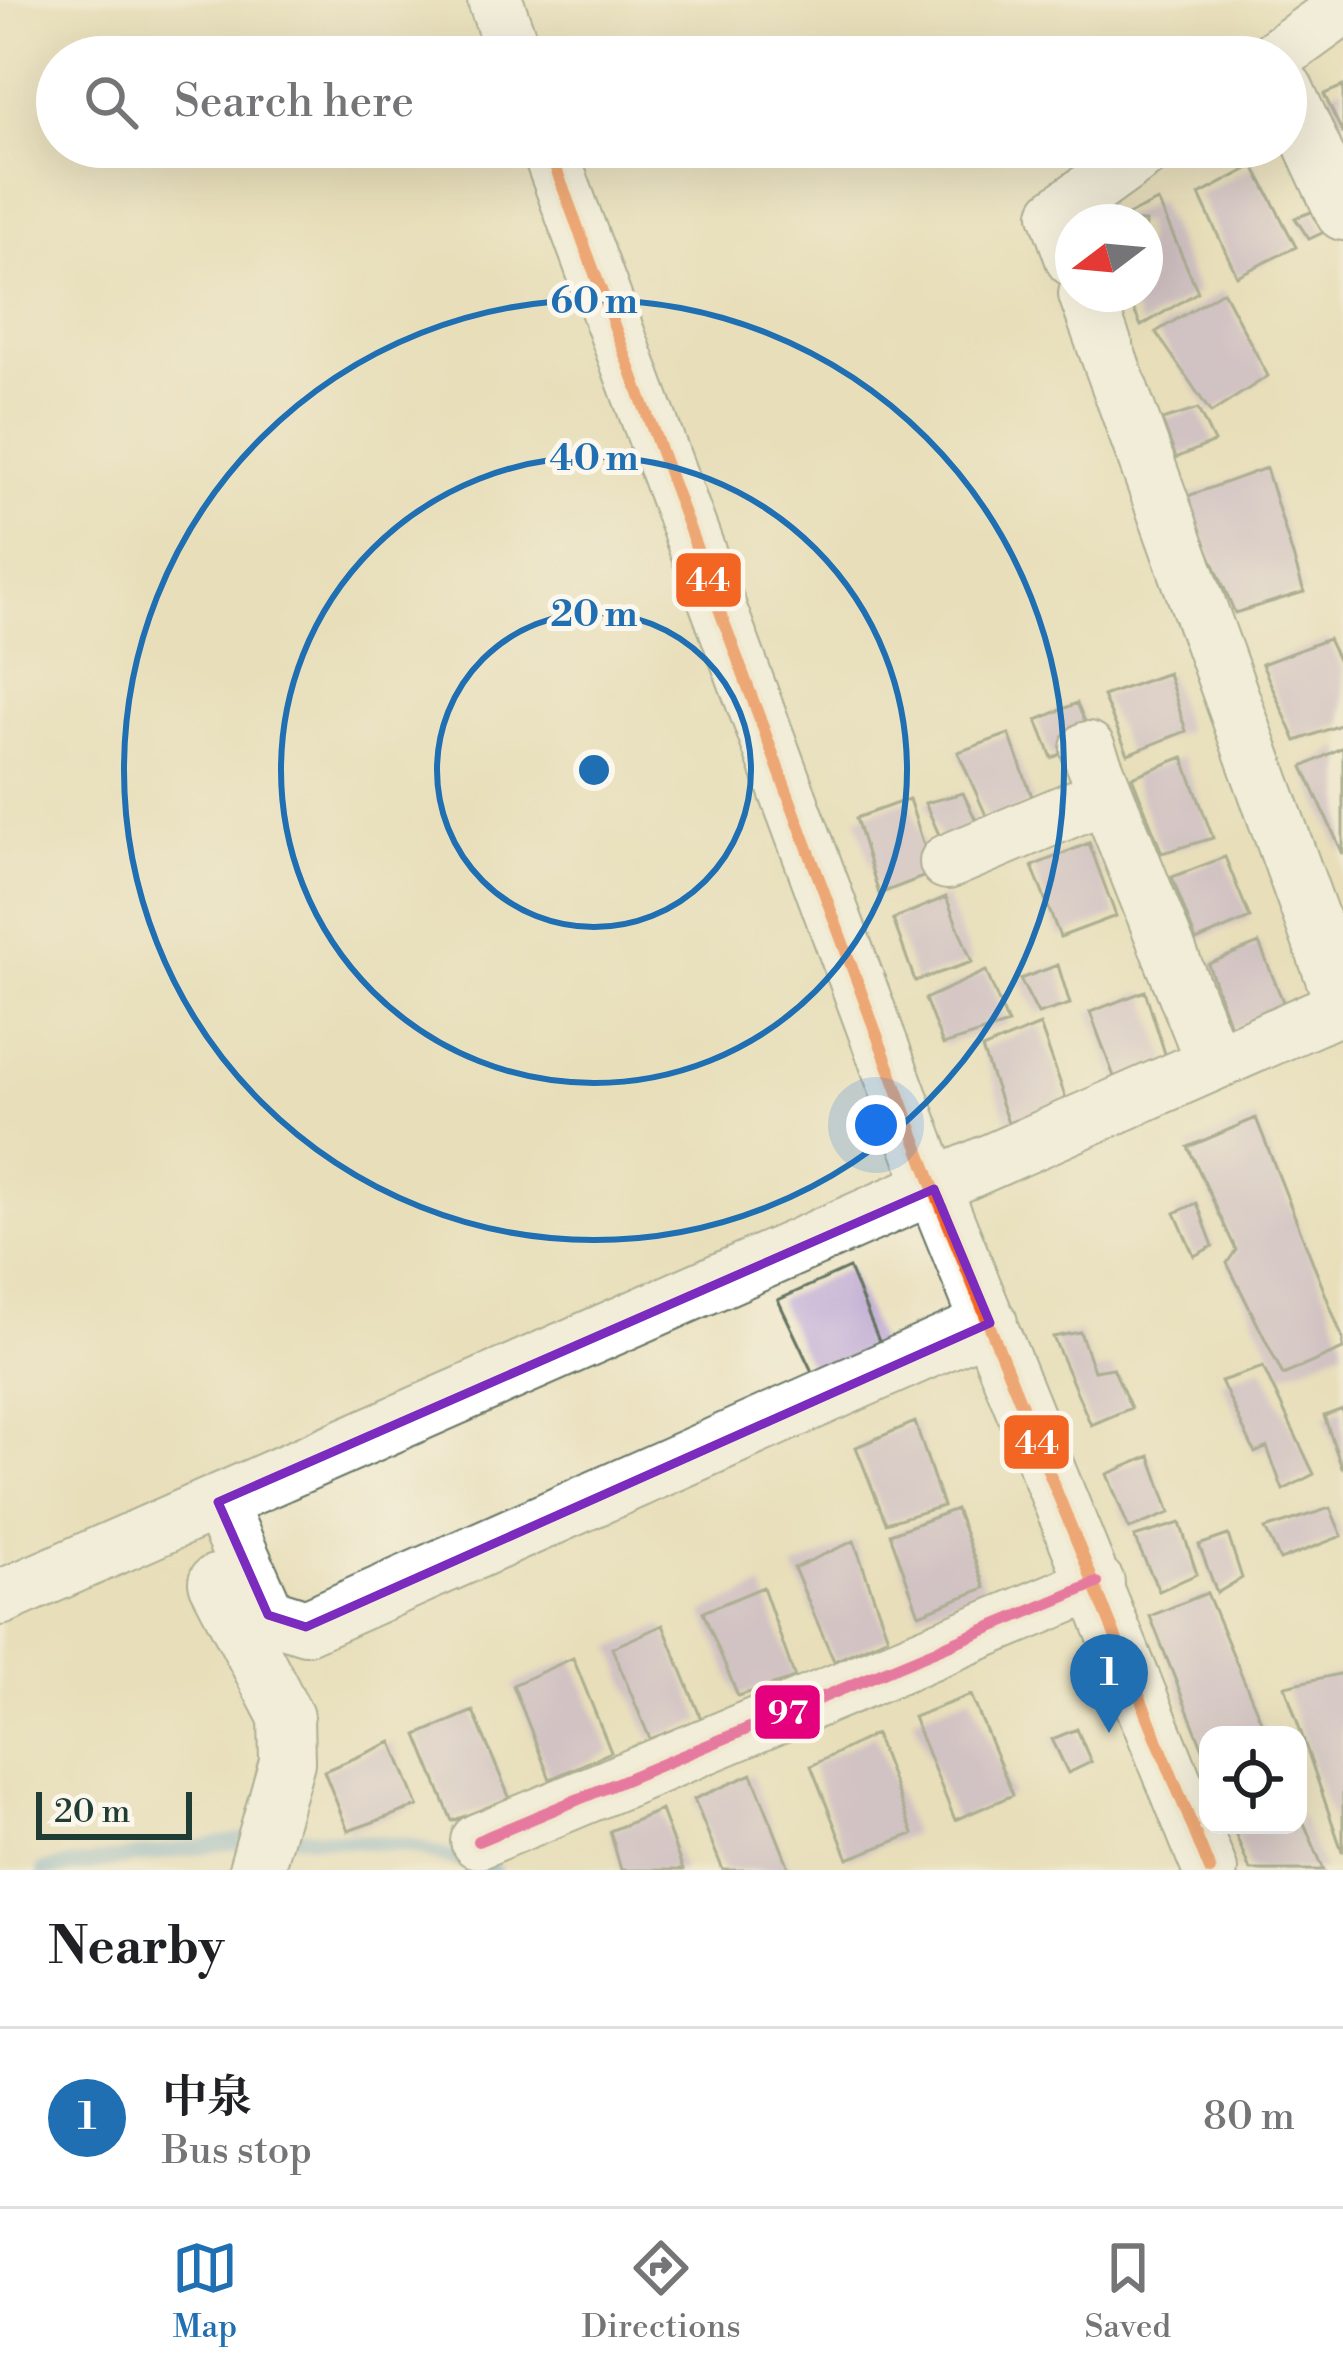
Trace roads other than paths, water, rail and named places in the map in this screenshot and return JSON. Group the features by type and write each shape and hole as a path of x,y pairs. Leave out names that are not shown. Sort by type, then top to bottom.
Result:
{"street":[{"path":"495,0 508,36"},
{"path":"1304,36 1343,8"},
{"path":"1307,135 1343,213"},
{"path":"556,168 934,1190 1210,1870"},
{"path":"1071,204 1121,168"},
{"path":"0,1598 1343,1006 1092,312"},
{"path":"947,862 1006,864 1097,772 1213,1062"},
{"path":"201,1510 268,1615 306,1627 990,1323"},
{"path":"201,1510 286,1717 287,1762 256,1870"},
{"path":"478,1841 1096,1583"},
{"path":"213,1870 241,1870"}],"waterway":[{"path":"294,1836 411,1846 493,1870"},
{"path":"44,1870 252,1839"}],"place":[{"name":"中泉","path":"1109,1733"}]}
